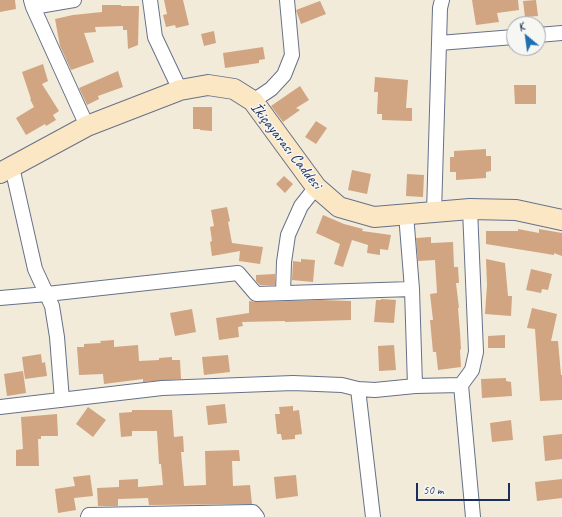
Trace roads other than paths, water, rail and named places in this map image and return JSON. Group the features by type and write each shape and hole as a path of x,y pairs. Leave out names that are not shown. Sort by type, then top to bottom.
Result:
{"street":[{"path":"74,0 32,3 87,126"},
{"path":"150,0 156,37 180,90"},
{"path":"253,101 271,89 284,75 292,55 287,0"},
{"path":"434,213 440,8 442,0"},
{"path":"546,34 562,33"},
{"path":"439,43 506,38"},
{"name":"İkiçayarası Caddesi","path":"6,170 87,126 180,90 208,85 234,90 253,101 316,188 339,207 374,217 470,210 516,210 562,220"},
{"path":"6,170 35,269 52,306 57,337 62,400"},
{"path":"283,293 284,262 288,235 301,206 316,188"},
{"path":"470,210 476,352 472,370 461,385 474,517"},
{"path":"406,214 412,289 415,386"},
{"path":"0,298 238,273 256,294 412,289"},
{"path":"0,407 162,388 293,383 342,385 375,390 415,386 461,385"},
{"path":"358,388 373,517"},
{"path":"88,517 90,515 253,512 257,517"}]}
